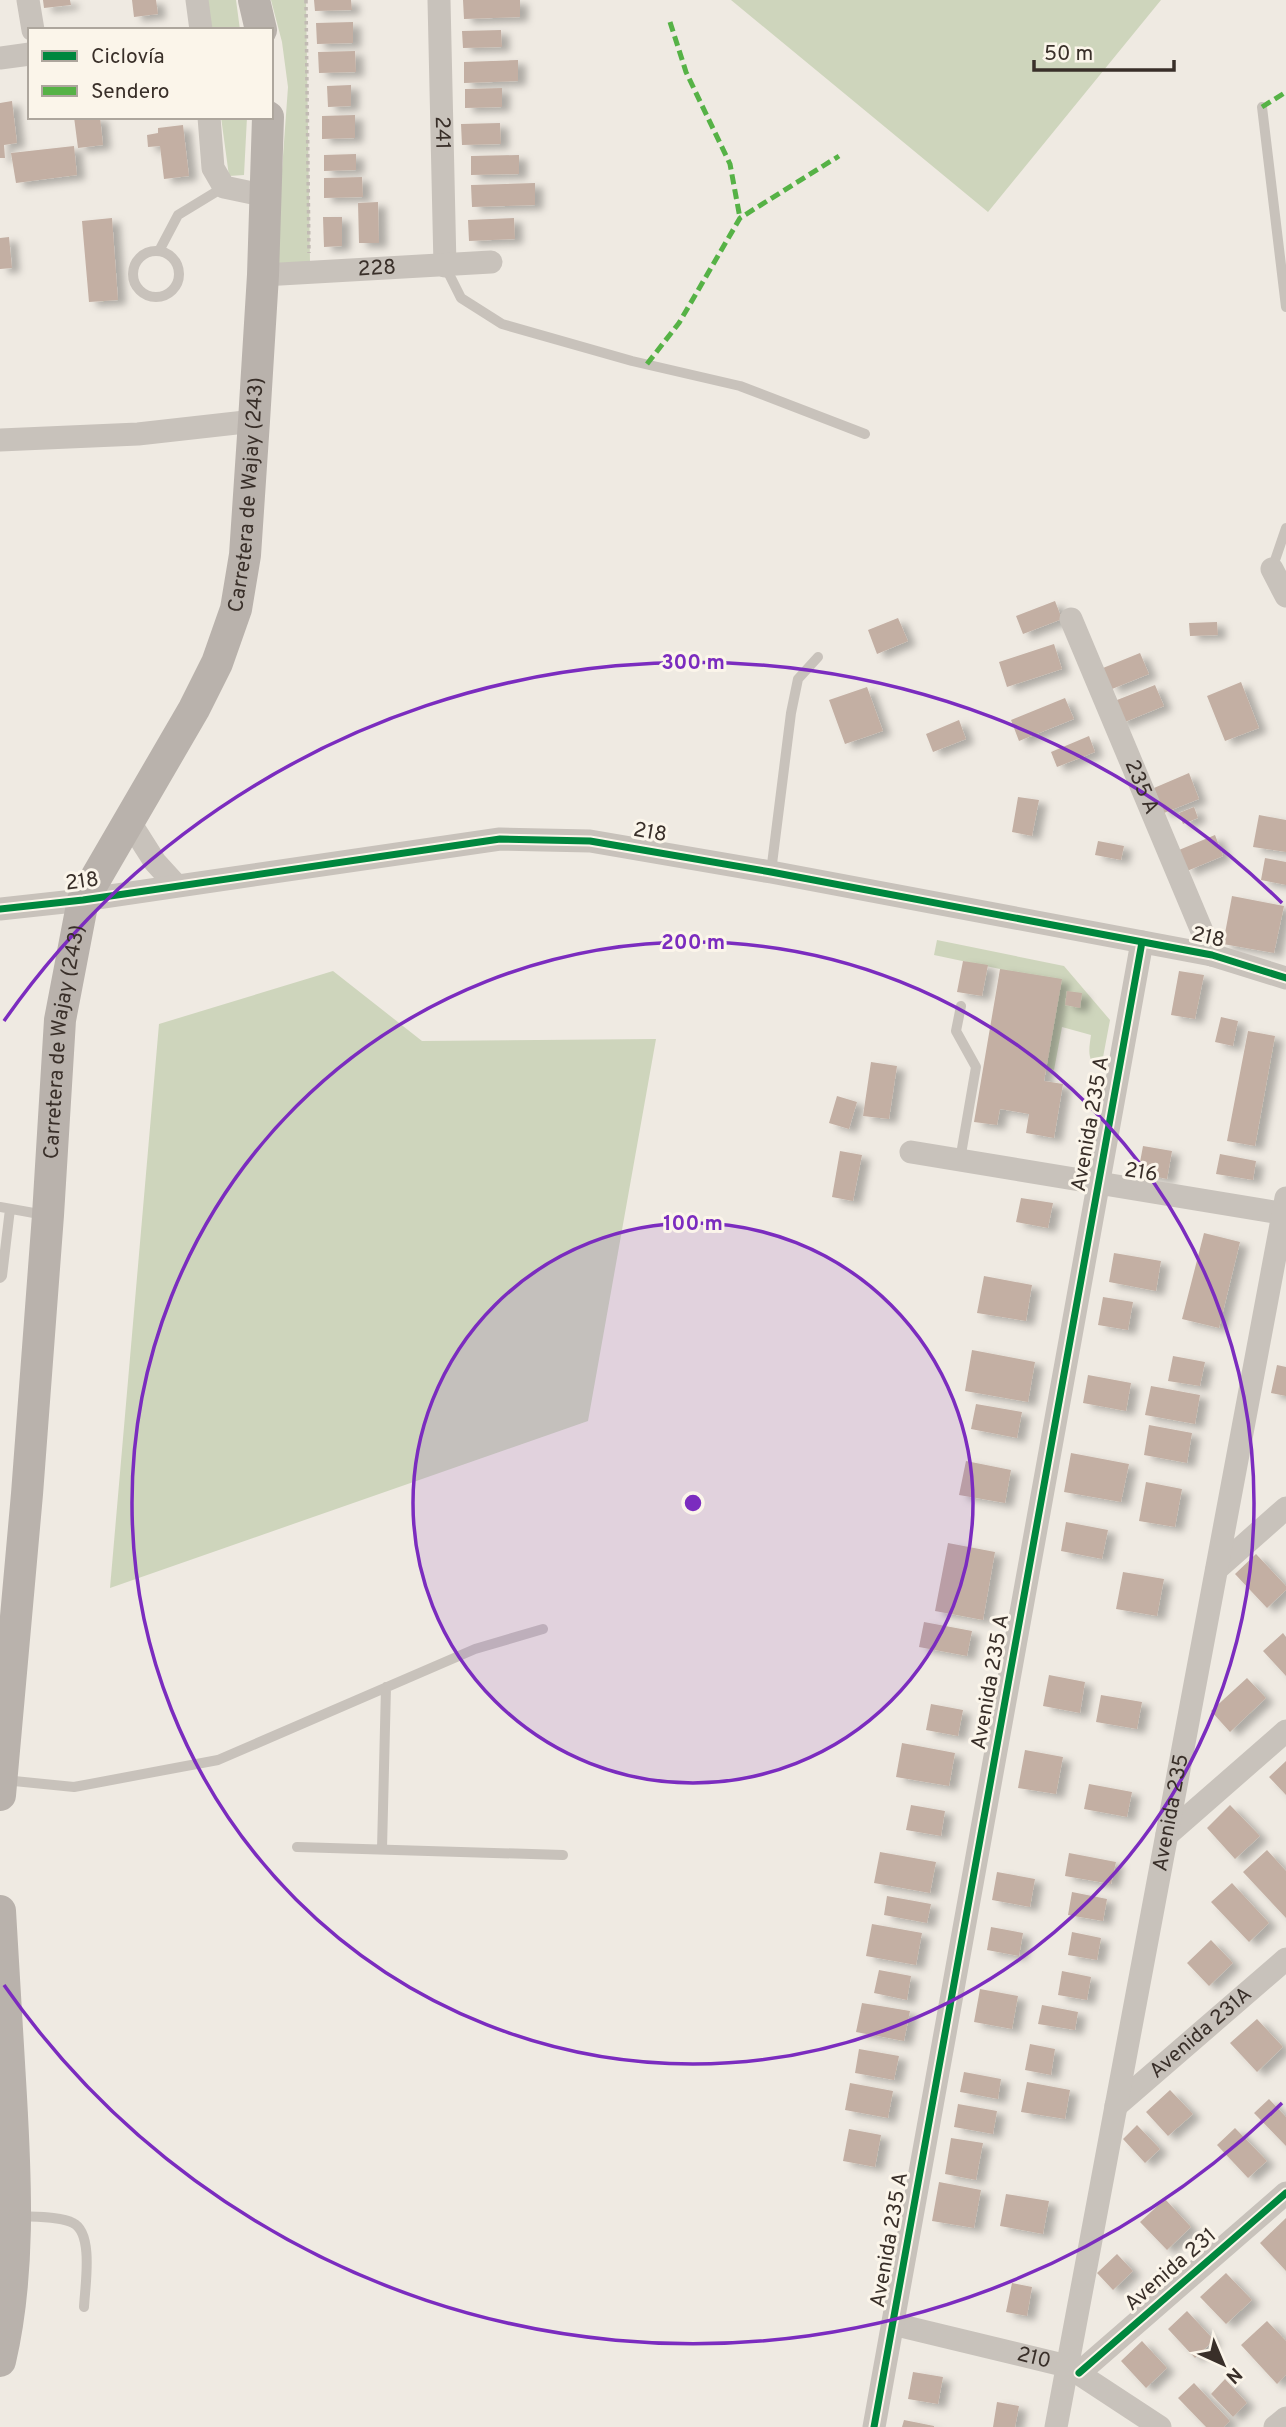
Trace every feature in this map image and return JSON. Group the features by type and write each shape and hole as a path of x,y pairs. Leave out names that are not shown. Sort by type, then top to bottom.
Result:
{"main road":[{"path":"254,0 261,28"},
{"name":"Carretera de Wajay (243)","path":"0,1795 27,1494 60,1020 83,900 211,674 236,609 245,555 254,421 263,275 268,119"},
{"path":"0,1911 16,2192 8,2313 0,2361"}],"street":[{"path":"28,0 33,28"},
{"path":"197,0 201,28"},
{"name":"241","path":"439,0 445,267"},
{"path":"0,58 28,54"},
{"path":"209,119 214,168 224,187 266,196"},
{"name":"228","path":"263,275 445,267 491,262"},
{"path":"0,440 138,434 254,421"},
{"path":"1272,569 1286,596"},
{"name":"235 A","path":"1072,620 1212,955"},
{"path":"129,821 155,862 176,885"},
{"name":"218","path":"0,909 83,900 499,839 590,841 771,872 1212,955 1286,978"},
{"name":"Avenida 235 A","path":"874,2427 1142,943"},
{"name":"216","path":"911,1152 1098,1183 1285,1209"},
{"name":"Avenida 235","path":"1055,2427 1073,2369 1116,2106 1285,1209"},
{"path":"1217,1569 1286,1508"},
{"path":"1167,1835 1286,1731"},
{"name":"Avenida 231A","path":"1116,2106 1286,1959"},
{"name":"Avenida 231","path":"1073,2369 1286,2193"},
{"name":"210","path":"893,2323 1073,2369 1160,2427"},
{"path":"1275,2427 1286,2418"}],"lane":[{"path":"1262,107 1286,307"},
{"path":"159,251 178,215 224,187"},
{"path":"159,251 166,253 177,264 178,278 171,291 165,295 150,296 137,288 134,266 144,254 159,251"},
{"path":"445,267 461,298 502,324 632,361 740,386 865,434"},
{"path":"1272,569 1286,528"},
{"path":"771,872 791,713 798,679 818,657"},
{"path":"960,1160 976,1067 956,1031 961,1006"},
{"path":"0,1278 5,1208 48,1215"},
{"path":"1,1780 74,1787 218,1760 475,1649 543,1629"},
{"path":"382,1849 386,1687"},
{"path":"297,1847 563,1855"},
{"path":"15,2216 71,2221 80,2227 86,2242 84,2307"}],"path":[{"path":"306,0 310,272"}],"green space":[{"path":"205,0 236,0 240,28 209,28"},
{"path":"271,0 306,0 310,263 275,267 288,87 282,42"},
{"path":"731,0 1161,0 988,212"},
{"path":"221,119 247,119 244,175 229,176"},
{"path":"937,940 1064,966 1110,1020 1101,1068 1091,1059 1091,1035 1062,1027 1054,1070 1046,1068 1000,969 934,955"},
{"path":"333,971 422,1041 656,1039 588,1421 110,1588 159,1024"}],"building":[{"path":"43,0 70,0 71,5 44,8"},
{"path":"132,0 156,0 158,14 134,17"},
{"path":"314,0 351,0 352,10 315,11"},
{"path":"463,0 520,0 520,17 464,19"},
{"path":"353,22 353,43 317,44 316,23"},
{"path":"501,30 502,47 463,48 462,31"},
{"path":"355,51 356,72 319,73 318,52"},
{"path":"518,60 518,81 464,83 464,62"},
{"path":"351,85 351,106 328,107 327,86"},
{"path":"502,88 502,107 465,108 465,89"},
{"path":"12,101 17,143 4,145 5,158 0,158 0,103"},
{"path":"355,115 355,138 322,139 322,116"},
{"path":"74,119 100,119 103,145 78,148"},
{"path":"500,123 501,144 462,145 461,124"},
{"path":"183,125 189,176 164,179 160,146 148,147 147,135 158,133 158,128"},
{"path":"74,146 77,175 16,183 11,153"},
{"path":"356,154 356,170 324,171 324,155"},
{"path":"519,155 519,174 471,175 471,156"},
{"path":"362,177 363,197 324,198 324,178"},
{"path":"535,183 535,205 472,207 471,185"},
{"path":"378,202 379,243 359,243 358,203"},
{"path":"323,217 342,217 342,246 324,247"},
{"path":"112,218 118,300 89,302 82,221"},
{"path":"514,218 515,239 469,241 468,220"},
{"path":"9,237 12,268 0,269 0,238"},
{"path":"1055,601 1062,619 1023,634 1016,616"},
{"path":"898,618 908,641 877,654 868,630"},
{"path":"1217,622 1218,635 1190,636 1189,623"},
{"path":"1054,644 1062,669 1007,687 999,662"},
{"path":"1140,653 1149,674 1112,689 1103,668"},
{"path":"1241,682 1259,728 1225,741 1207,696"},
{"path":"1155,685 1164,706 1120,724 1112,702"},
{"path":"867,687 883,731 845,744 829,700"},
{"path":"1065,698 1074,719 1019,741 1011,720"},
{"path":"959,720 966,739 933,752 926,734"},
{"path":"1089,736 1095,752 1057,767 1051,752"},
{"path":"1189,773 1199,799 1164,813 1154,788"},
{"path":"1018,797 1039,800 1032,836 1012,832"},
{"path":"1194,807 1198,818 1183,824 1179,813"},
{"path":"1259,815 1286,820 1286,852 1253,847"},
{"path":"1215,835 1223,856 1187,871 1179,850"},
{"path":"1098,841 1124,846 1121,860 1095,855"},
{"path":"1265,858 1286,862 1286,885 1261,880"},
{"path":"1232,896 1284,906 1274,953 1223,944"},
{"path":"963,961 988,965 982,996 957,992"},
{"path":"1000,969 1062,979 1044,1081 1063,1084 1054,1138 1026,1133 1029,1114 1000,1109 997,1125 974,1122"},
{"path":"1179,971 1204,975 1195,1019 1171,1015"},
{"path":"1067,991 1082,993 1080,1008 1065,1005"},
{"path":"1221,1017 1238,1021 1233,1046 1215,1042"},
{"path":"1248,1031 1275,1036 1255,1146 1227,1141"},
{"path":"871,1062 897,1066 889,1119 863,1116"},
{"path":"837,1096 857,1102 849,1129 829,1123"},
{"path":"1143,1146 1172,1151 1167,1179 1138,1173"},
{"path":"840,1151 862,1155 853,1201 832,1197"},
{"path":"1220,1154 1256,1161 1253,1180 1216,1174"},
{"path":"1021,1198 1053,1203 1048,1228 1016,1222"},
{"path":"1204,1233 1240,1242 1219,1328 1182,1319"},
{"path":"1114,1253 1161,1261 1156,1291 1109,1282"},
{"path":"984,1276 1032,1285 1026,1321 977,1313"},
{"path":"1103,1297 1133,1302 1128,1330 1098,1325"},
{"path":"972,1350 1035,1362 1028,1402 965,1391"},
{"path":"1173,1356 1205,1362 1200,1386 1168,1381"},
{"path":"1277,1365 1286,1367 1286,1396 1271,1393"},
{"path":"1088,1375 1131,1383 1126,1411 1083,1403"},
{"path":"1151,1386 1200,1395 1195,1424 1145,1415"},
{"path":"976,1404 1022,1412 1017,1438 971,1429"},
{"path":"1149,1425 1192,1433 1187,1463 1144,1455"},
{"path":"1071,1453 1129,1464 1121,1502 1064,1492"},
{"path":"966,1461 1011,1470 1005,1503 959,1495"},
{"path":"1146,1482 1182,1489 1175,1527 1139,1521"},
{"path":"1066,1522 1108,1530 1102,1559 1061,1551"},
{"path":"948,1543 995,1552 983,1620 935,1611"},
{"path":"1256,1554 1286,1586 1286,1590 1267,1608 1235,1574"},
{"path":"1123,1572 1164,1579 1157,1616 1116,1609"},
{"path":"924,1622 972,1631 967,1656 919,1647"},
{"path":"1283,1633 1286,1637 1286,1676 1263,1651"},
{"path":"1049,1675 1085,1682 1080,1713 1043,1706"},
{"path":"1247,1678 1266,1698 1230,1732 1211,1711"},
{"path":"1101,1695 1142,1702 1137,1729 1096,1722"},
{"path":"931,1704 963,1710 958,1736 926,1730"},
{"path":"902,1743 955,1753 949,1786 896,1777"},
{"path":"1025,1750 1063,1757 1056,1794 1018,1788"},
{"path":"1286,1761 1286,1795 1269,1777"},
{"path":"1089,1784 1132,1792 1127,1817 1084,1809"},
{"path":"911,1805 945,1811 941,1836 906,1830"},
{"path":"1230,1805 1260,1836 1235,1859 1207,1828"},
{"path":"1267,1850 1286,1871 1286,1918 1243,1872"},
{"path":"880,1852 936,1862 930,1893 874,1883"},
{"path":"1069,1853 1116,1862 1111,1884 1065,1876"},
{"path":"997,1872 1035,1879 1030,1907 992,1900"},
{"path":"1232,1883 1269,1923 1249,1942 1211,1902"},
{"path":"1072,1892 1107,1899 1103,1921 1068,1915"},
{"path":"887,1896 931,1904 927,1923 884,1915"},
{"path":"872,1924 922,1933 916,1965 866,1956"},
{"path":"991,1927 1023,1933 1019,1956 987,1950"},
{"path":"1072,1932 1101,1938 1097,1960 1068,1955"},
{"path":"1211,1940 1233,1963 1209,1986 1187,1963"},
{"path":"879,1970 911,1976 907,2000 874,1993"},
{"path":"1062,1971 1091,1977 1087,2000 1058,1995"},
{"path":"980,1989 1018,1996 1012,2029 974,2022"},
{"path":"862,2003 910,2011 904,2041 856,2032"},
{"path":"1042,2005 1078,2012 1075,2030 1038,2024"},
{"path":"1257,2019 1283,2047 1257,2072 1230,2043"},
{"path":"1030,2044 1055,2049 1051,2075 1025,2070"},
{"path":"859,2049 899,2056 894,2080 855,2073"},
{"path":"964,2072 1001,2079 998,2099 960,2092"},
{"path":"1027,2082 1070,2090 1065,2119 1021,2112"},
{"path":"850,2083 893,2091 888,2118 845,2110"},
{"path":"1170,2090 1193,2114 1168,2136 1146,2112"},
{"path":"1269,2099 1286,2117 1286,2146 1254,2113"},
{"path":"958,2104 997,2111 993,2134 954,2127"},
{"path":"1137,2125 1160,2149 1145,2163 1123,2139"},
{"path":"1235,2128 1267,2161 1248,2178 1217,2145"},
{"path":"849,2129 881,2135 875,2167 843,2161"},
{"path":"951,2138 983,2143 976,2180 945,2174"},
{"path":"939,2182 981,2190 974,2228 932,2221"},
{"path":"1006,2194 1049,2201 1043,2234 1000,2226"},
{"path":"1165,2199 1191,2227 1167,2250 1140,2222"},
{"path":"1286,2218 1286,2271 1260,2243"},
{"path":"1117,2254 1133,2271 1113,2290 1097,2273"},
{"path":"1226,2273 1252,2300 1226,2324 1200,2297"},
{"path":"1012,2283 1032,2287 1027,2316 1006,2312"},
{"path":"1187,2311 1214,2340 1195,2358 1168,2329"},
{"path":"1267,2321 1286,2341 1286,2375 1277,2384 1241,2345"},
{"path":"1142,2341 1167,2368 1146,2388 1121,2361"},
{"path":"913,2372 943,2377 938,2404 908,2399"},
{"path":"1225,2379 1247,2403 1233,2417 1211,2394"},
{"path":"1194,2383 1230,2421 1224,2427 1206,2427 1178,2398"},
{"path":"997,2402 1019,2406 1015,2427 993,2427"},
{"path":"904,2420 934,2426 934,2427 902,2427"}],"marked path":[{"path":"670,22 686,72 730,164 740,218"},
{"path":"1262,107 1286,92"},
{"path":"647,364 679,323 740,218 839,156"}],"cycle path":[{"path":"0,909 83,900 500,839 590,841 771,872 1212,955 1286,978"},
{"path":"874,2427 1142,942"},
{"path":"1079,2373 1286,2193"}]}
